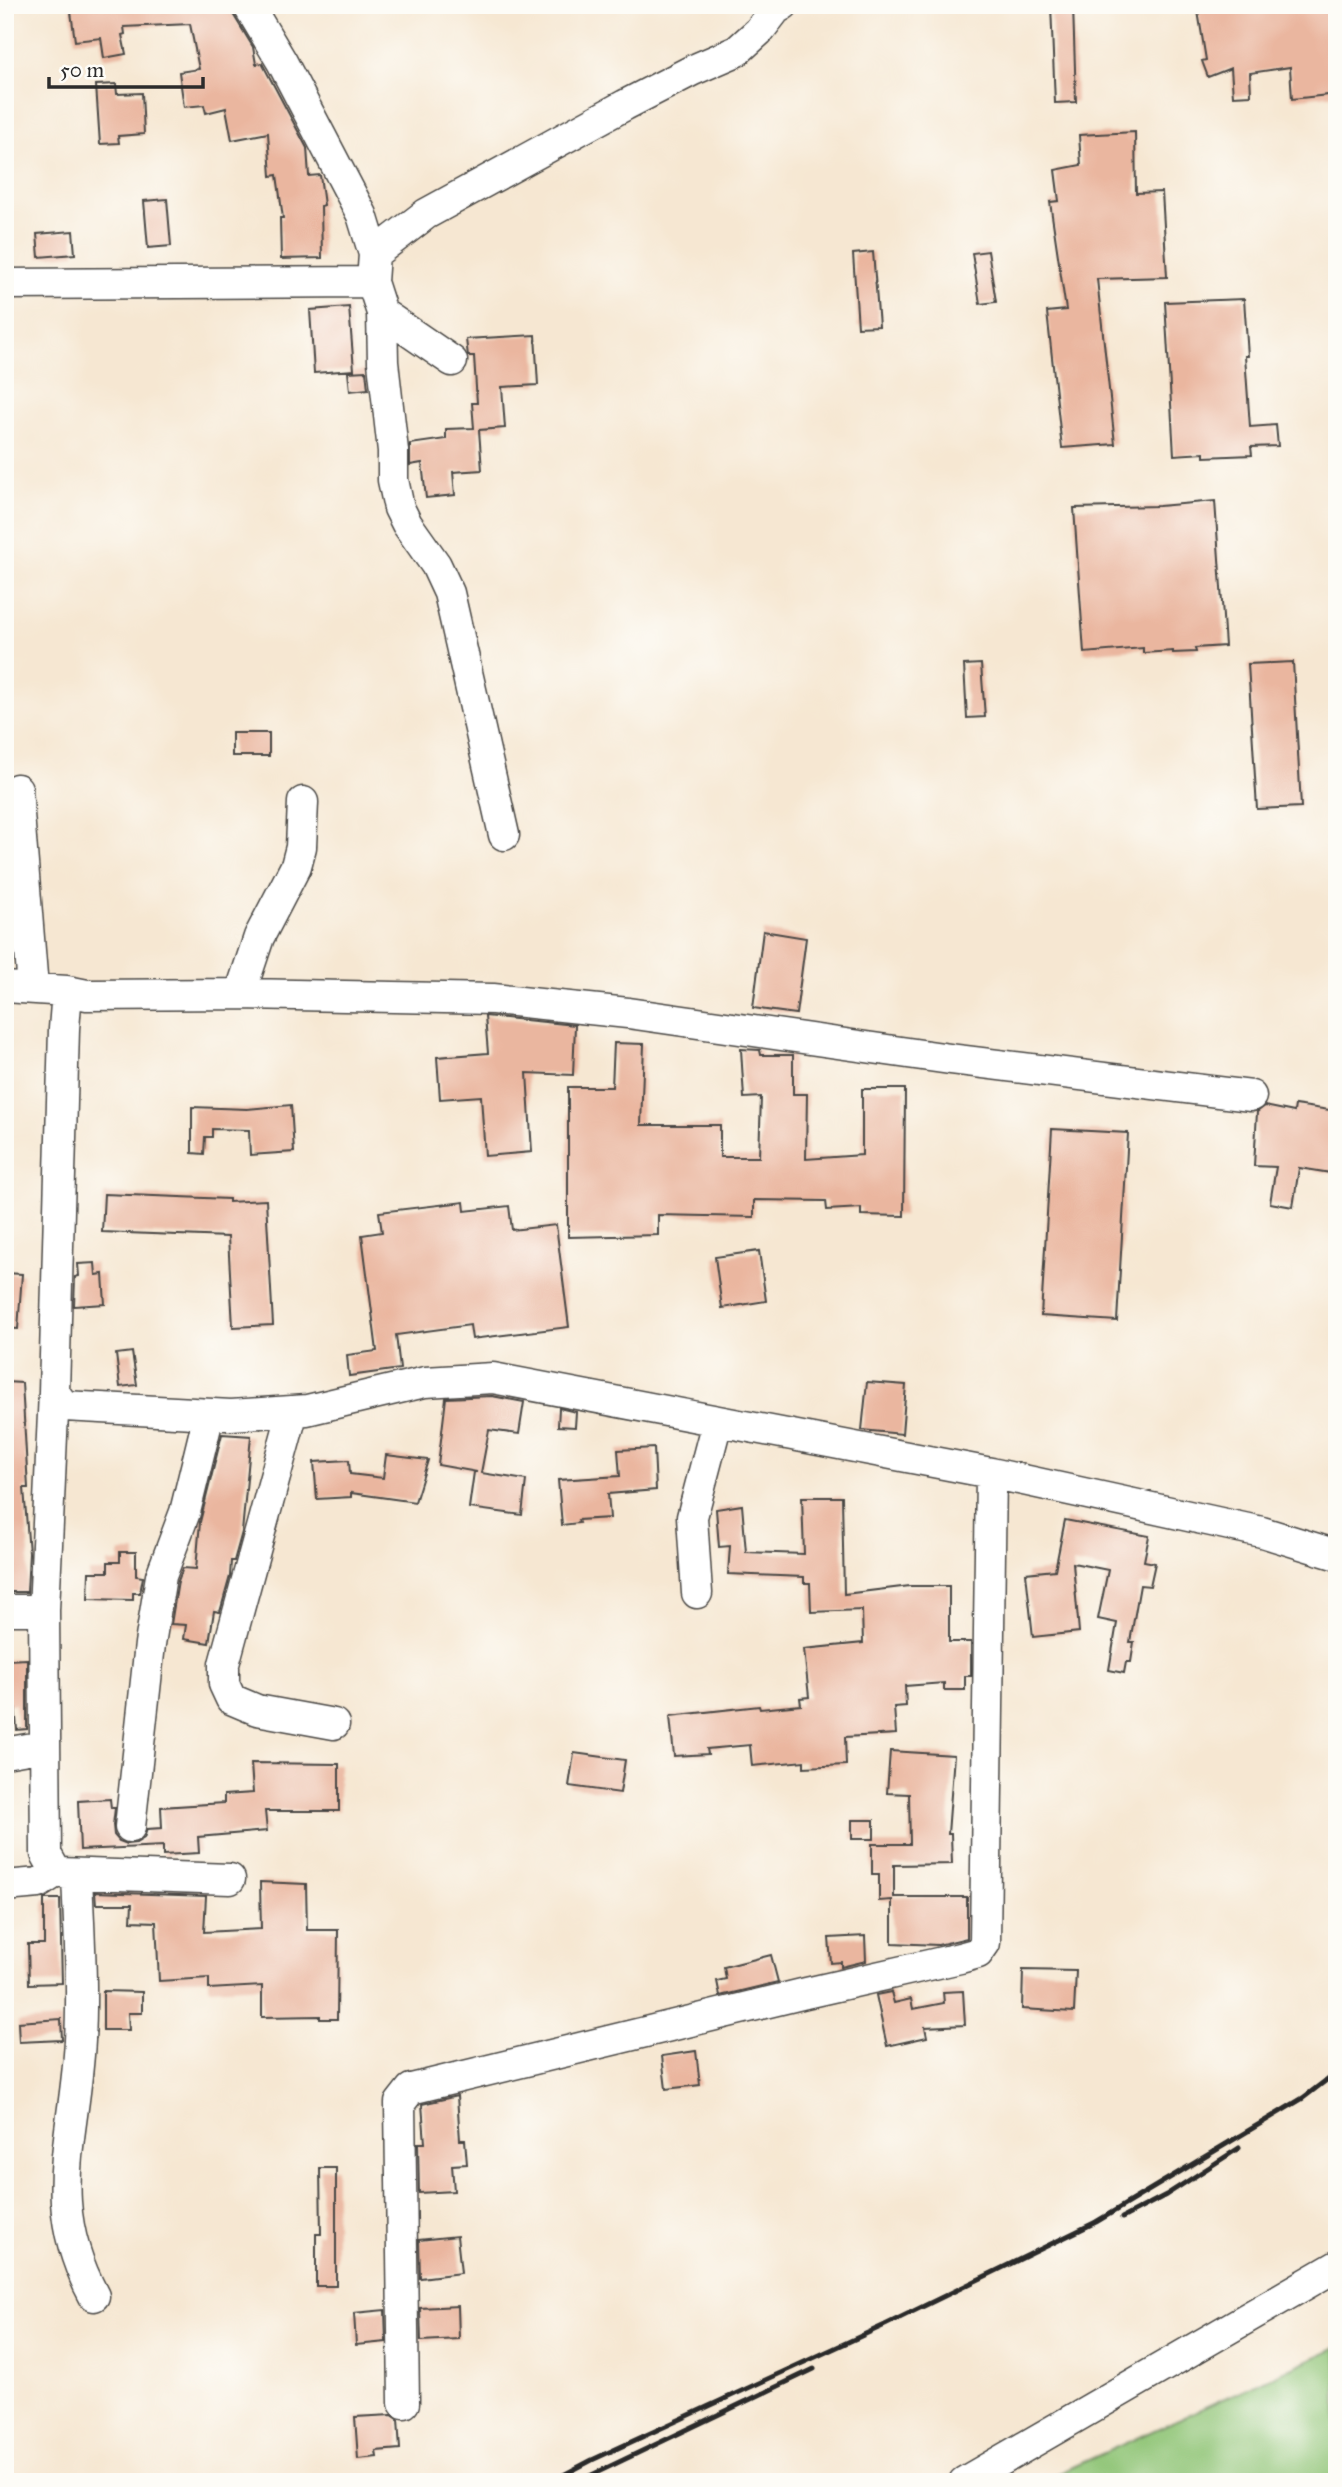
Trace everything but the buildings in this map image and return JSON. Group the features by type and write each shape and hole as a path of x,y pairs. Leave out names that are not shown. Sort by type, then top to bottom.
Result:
{"street":[{"path":"248,5 282,62 362,215 382,313 383,362 393,451 393,480 399,508 436,565 449,593 504,835"},
{"path":"5,284 373,268 426,214 625,105 737,51 759,31 776,9 783,5"},
{"path":"382,313 452,362"},
{"path":"17,789 19,987 87,995 240,994 493,999 628,1013 950,1059 1251,1096"},
{"path":"240,994 259,937 296,866 301,847 303,802"},
{"path":"67,991 44,1610 46,1854 67,1874 81,2012 77,2078 64,2188 65,2210 71,2244 94,2296"},
{"path":"54,1392 64,1406 230,1415 307,1410 425,1382 493,1378 991,1473 1262,1532 1337,1555"},
{"path":"293,1411 225,1664 224,1684 231,1699 257,1710 334,1724"},
{"path":"130,1827 150,1644 161,1576 186,1513 209,1414"},
{"path":"697,1593 692,1517 717,1422"},
{"path":"404,2403 400,2103 411,2089 960,1958 978,1953 985,1943 991,1473"},
{"path":"5,1610 44,1610"},
{"path":"5,1753 44,1746"},
{"path":"5,1886 39,1883 67,1874 229,1879"},
{"path":"964,2482 1337,2266"}],"green space":[{"path":"1337,2347 1337,2482 1040,2482"}],"railway":[{"path":"550,2482 885,2325 1096,2222 1303,2098 1337,2072"},
{"path":"1122,2218 1166,2195 1239,2148"},
{"path":"577,2482 814,2369"}]}
